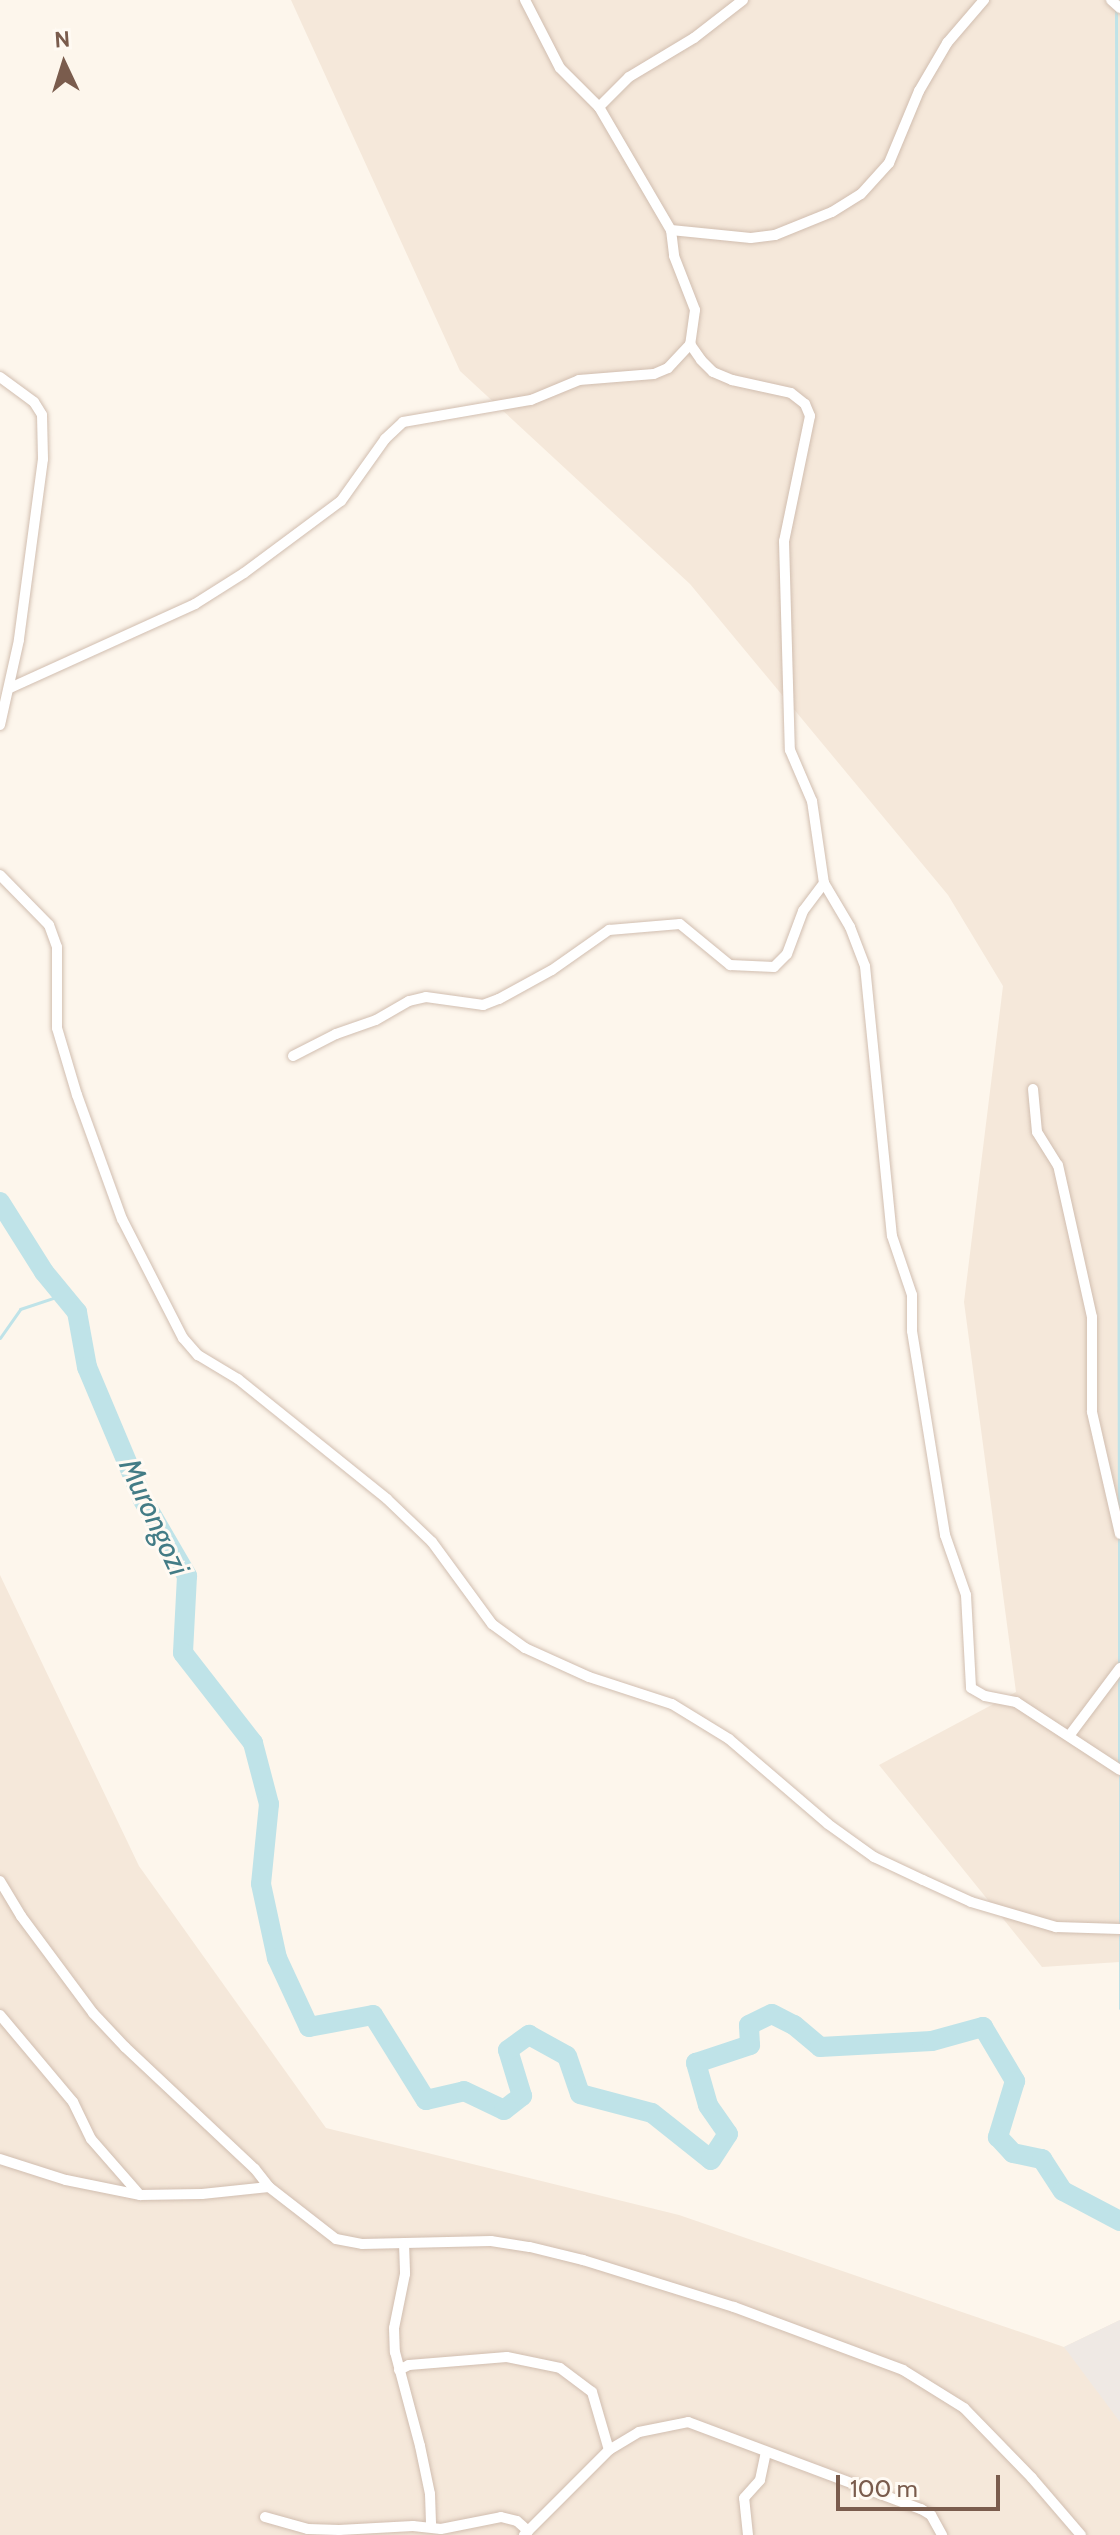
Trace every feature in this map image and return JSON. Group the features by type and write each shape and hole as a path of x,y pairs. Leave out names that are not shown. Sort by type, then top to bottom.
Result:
{"street":[{"path":"10,688 195,604 244,573 341,501 385,439 403,422 531,400 579,380 654,374 668,368 690,344 695,310 674,256 671,230 599,107 560,68 525,0"},
{"path":"599,107 629,77 694,38 743,0"},
{"path":"671,230 738,237 775,235 832,212 861,194 889,163 914,101 947,43 984,0"},
{"path":"1111,0 1120,8"},
{"path":"690,344 713,372 791,393 805,404 810,416 784,541 787,721 793,761 812,801 824,883 850,927 865,966 892,1236 912,1295 912,1331 945,1535 966,1595 971,1688 985,1696 1016,1702 1120,1770"},
{"path":"0,377 34,402 42,415 43,459 35,533 10,688 0,725"},
{"path":"0,875 49,925 57,947 57,1028 77,1095 122,1219 183,1338 198,1355 238,1379 387,1499 432,1542 492,1624 525,1648 589,1677 672,1704 729,1739 828,1824 874,1857 911,1875 971,1902 1056,1927 1120,1929"},
{"path":"293,1056 336,1034 376,1020 409,1001 426,997 483,1005 499,999 552,970 609,930 680,924 730,965 774,967 787,954 806,904 824,883"},
{"path":"1033,1089 1037,1132 1058,1165 1092,1317 1092,1412 1120,1534"},
{"path":"1069,1736 1120,1668"},
{"path":"0,1881 21,1916 93,2013 133,2056 255,2169 269,2187 316,2226 343,2243 491,2241 583,2260 734,2307 903,2370 929,2383 964,2408 995,2438 1081,2535"},
{"path":"0,2015 73,2102 91,2139 140,2195"},
{"path":"0,2159 66,2180 140,2195 269,2187"},
{"path":"404,2243 405,2274 394,2328 399,2370 430,2494 431,2527"},
{"path":"399,2370 409,2365 507,2357 560,2368 592,2392 609,2450"},
{"path":"265,2517 308,2529 441,2529 501,2517 517,2521 526,2533 609,2450 639,2432 688,2422 921,2509 931,2515 942,2535"},
{"path":"748,2535 744,2498 760,2480 766,2452"}],"shaded area":[{"path":"291,0 1120,0 1120,1962 1042,1967 879,1765 1016,1692 964,1302 1003,986 948,895 690,584 460,371"},
{"path":"0,1575 139,1866 326,2128 679,2215 1064,2347 1120,2320 1120,2535 0,2535"},
{"path":"1120,2320 1120,2422 1064,2347"}],"waterway":[{"path":"1116,8 1119,1508"},
{"name":"Murongozi","path":"0,1202 44,1272 77,1312 87,1367 143,1500 187,1576 183,1653 253,1743 269,1804 261,1884 277,1958 309,2027 373,2015 426,2100 464,2091 504,2110 522,2096 508,2050 529,2035 567,2056 580,2094 652,2113 711,2160 728,2134 708,2105 696,2063 750,2045 749,2025 772,2014 794,2025 820,2047 932,2041 983,2027 1015,2081 998,2137 1013,2153 1042,2159 1063,2191 1120,2221"},
{"path":"0,1338 20,1309 62,1295"},
{"path":"1119,1536 1119,1664"},
{"path":"1119,1676 1119,1764"},
{"path":"1120,1772 1120,1924"},
{"path":"1120,1932 1120,2008"}]}
